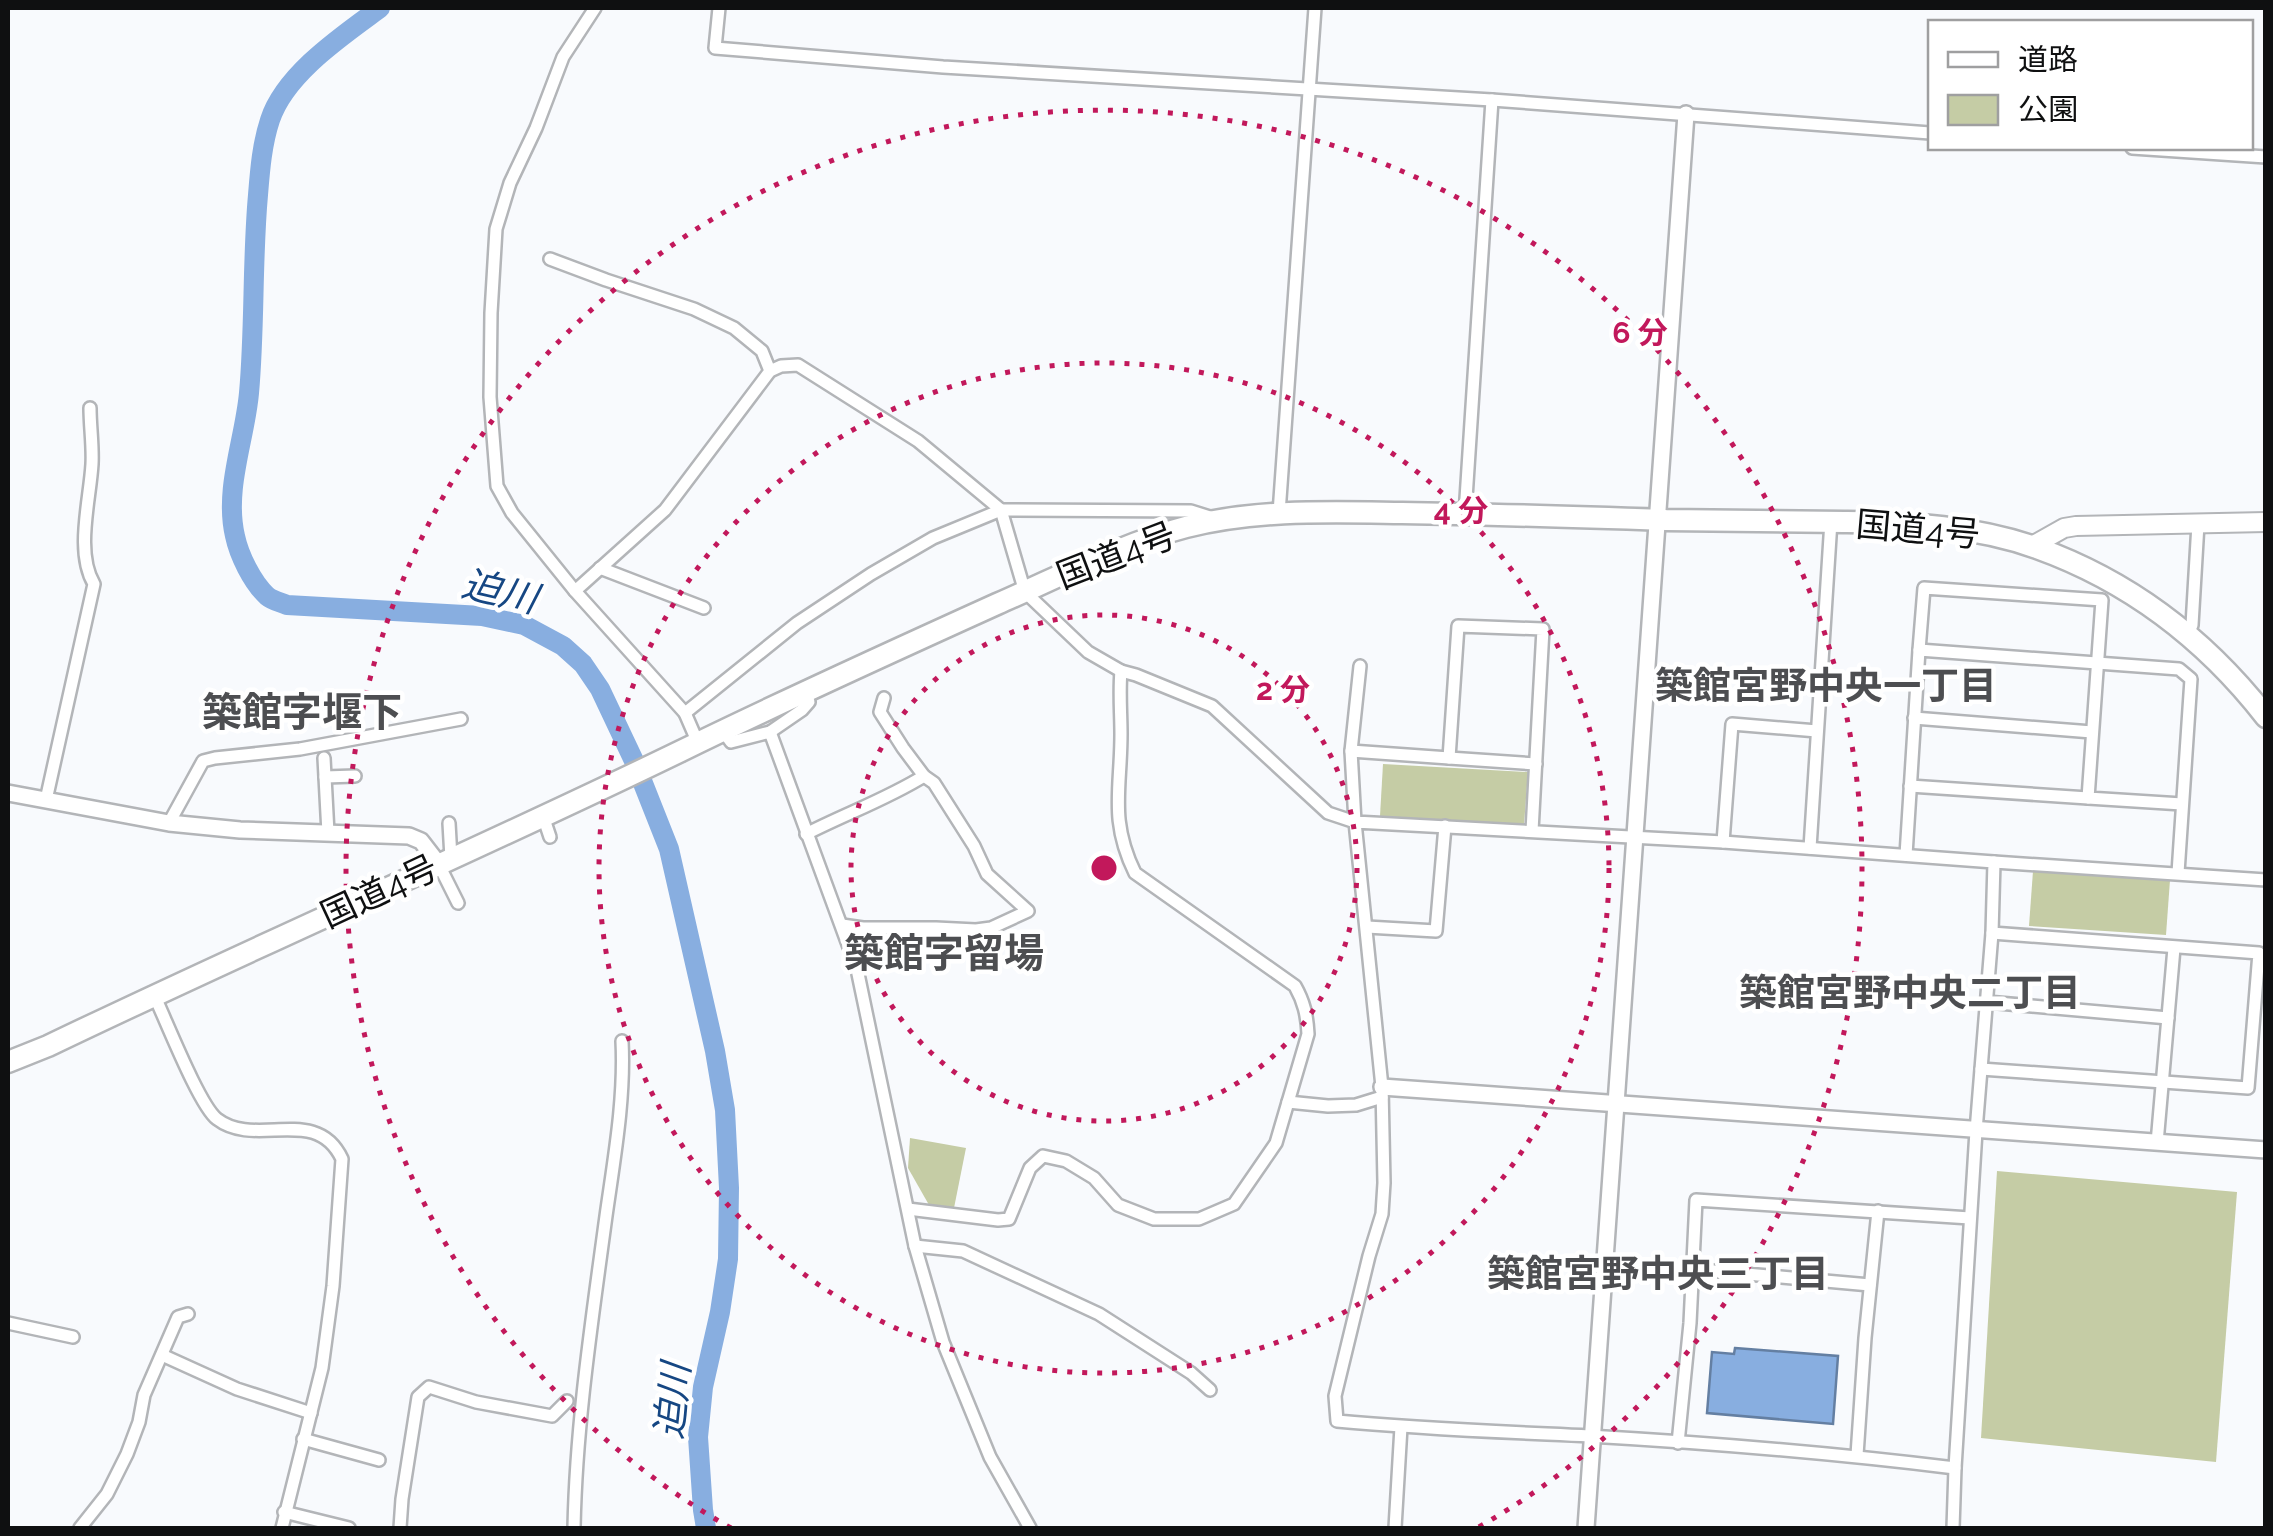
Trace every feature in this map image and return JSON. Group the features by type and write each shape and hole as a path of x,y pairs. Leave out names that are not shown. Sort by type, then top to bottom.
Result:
{"highway":[{"name":"国道4号","path":"8,1062 445,860 547,826 577,801 805,691 1025,592 1154,537 1219,520 1280,512 1465,514 1830,522 1938,526 1980,532 2032,546 2121,587 2188,634 2266,717"}],"main road":[{"path":"2032,546 2064,528 2076,526 2265,525"}],"street":[{"path":"595,8 563,57 510,183 496,229 490,397 497,486 512,514 575,591 684,713 693,745"},
{"path":"718,8 715,48 1928,133"},
{"path":"1280,512 1314,8"},
{"path":"1465,514 1492,100"},
{"path":"1586,1528 1686,114"},
{"path":"2162,150 2266,157"},
{"path":"550,259 694,309 734,328 762,352 770,372"},
{"path":"575,591 665,510 770,372 798,364 918,441 1001,510 1025,592 1088,652 1121,671 1212,706 1328,814 1355,822 1723,842 2266,880"},
{"path":"46,800 94,584 86,571 84,555 93,459 90,408"},
{"path":"684,713 797,623 871,574 933,538 1001,510 1191,511 1219,520"},
{"path":"1810,848 1830,522"},
{"path":"2188,634 2192,625 2198,524"},
{"path":"600,568 704,608"},
{"path":"1906,855 1924,588 2102,600 2088,798"},
{"path":"1448,758 1458,626 1543,629 1532,831"},
{"path":"1919,650 2179,669 2191,679 2178,874"},
{"path":"1360,666 1351,751 1382,1092 1384,1184 1382,1214 1335,1396 1337,1421 1857,1456 1955,1468"},
{"path":"908,1209 1009,1219 1030,1168 1043,1156 1066,1161 1094,1178 1118,1205 1154,1219 1199,1219 1234,1204 1276,1143 1308,1034 1302,999 1295,986 1136,873 1123,848 1118,826 1121,671"},
{"path":"723,731 730,742 770,732 810,702 805,691"},
{"path":"842,925 976,930 991,928 1028,911 987,874 934,783 924,776 880,712 884,698"},
{"path":"1914,718 2092,732"},
{"path":"170,823 203,761 300,750 460,719"},
{"path":"1723,842 1732,724 1816,731"},
{"path":"770,732 856,968 915,1246 943,1342 990,1458 1030,1528"},
{"path":"1351,751 1536,764"},
{"path":"324,758 328,834"},
{"path":"326,777 355,776"},
{"path":"806,834 924,776"},
{"path":"1910,786 2182,804"},
{"path":"8,792 170,823 240,830 409,836 421,840 445,860"},
{"path":"449,823 445,860 458,904"},
{"path":"1367,927 1436,931 1445,826"},
{"path":"1953,1528 1994,862"},
{"path":"1981,1069 2248,1088 2259,953 1992,933"},
{"path":"2158,1143 2174,948"},
{"path":"154,995 204,1102 217,1118 249,1130 315,1132 332,1143 342,1159 333,1286 322,1368 282,1528"},
{"path":"1988,1002 2168,1018"},
{"path":"574,1528 589,1346 618,1128 622,1041"},
{"path":"1288,1102 1356,1105 1382,1092 1615,1104 2266,1150"},
{"path":"1678,1444 1690,1323 1696,1200 1970,1218"},
{"path":"1857,1456 1878,1211"},
{"path":"915,1246 963,1251 1099,1314 1210,1390"},
{"path":"1691,1269 1870,1285"},
{"path":"80,1528 106,1494 122,1464 139,1422 144,1394 178,1316 188,1314"},
{"path":"8,1323 73,1337"},
{"path":"162,1354 237,1389 312,1414"},
{"path":"400,1528 418,1397 429,1387 476,1402 552,1416 567,1401"},
{"path":"1394,1528 1401,1428"},
{"path":"303,1439 379,1460"},
{"path":"284,1512 349,1528"}],"green space":[{"path":"1383,764 1528,772 1524,825 1380,816"},
{"path":"2033,871 2170,880 2166,935 2029,926"},
{"path":"910,1138 966,1148 954,1208 929,1205 908,1168"},
{"path":"1997,1171 2237,1192 2216,1462 1981,1438"}],"water":[{"path":"1735,1348 1838,1356 1833,1424 1707,1413 1712,1352 1734,1354"}],"waterway":[{"name":"迫川","path":"380,8 301,72 277,103 267,129 256,220 249,393 232,500 235,536 251,576 274,600 287,605 482,616 524,625 563,646 583,664 600,689 669,849 725,1110 728,1259 703,1387 698,1437 706,1528"}],"district":[{"name":"築館宮野中央一丁目","path":"1826,685"},
{"name":"築館字堰下","path":"302,711"},
{"name":"築館字留場","path":"944,952"},
{"name":"築館宮野中央二丁目","path":"1910,992"},
{"name":"築館宮野中央三丁目","path":"1658,1273"}]}
